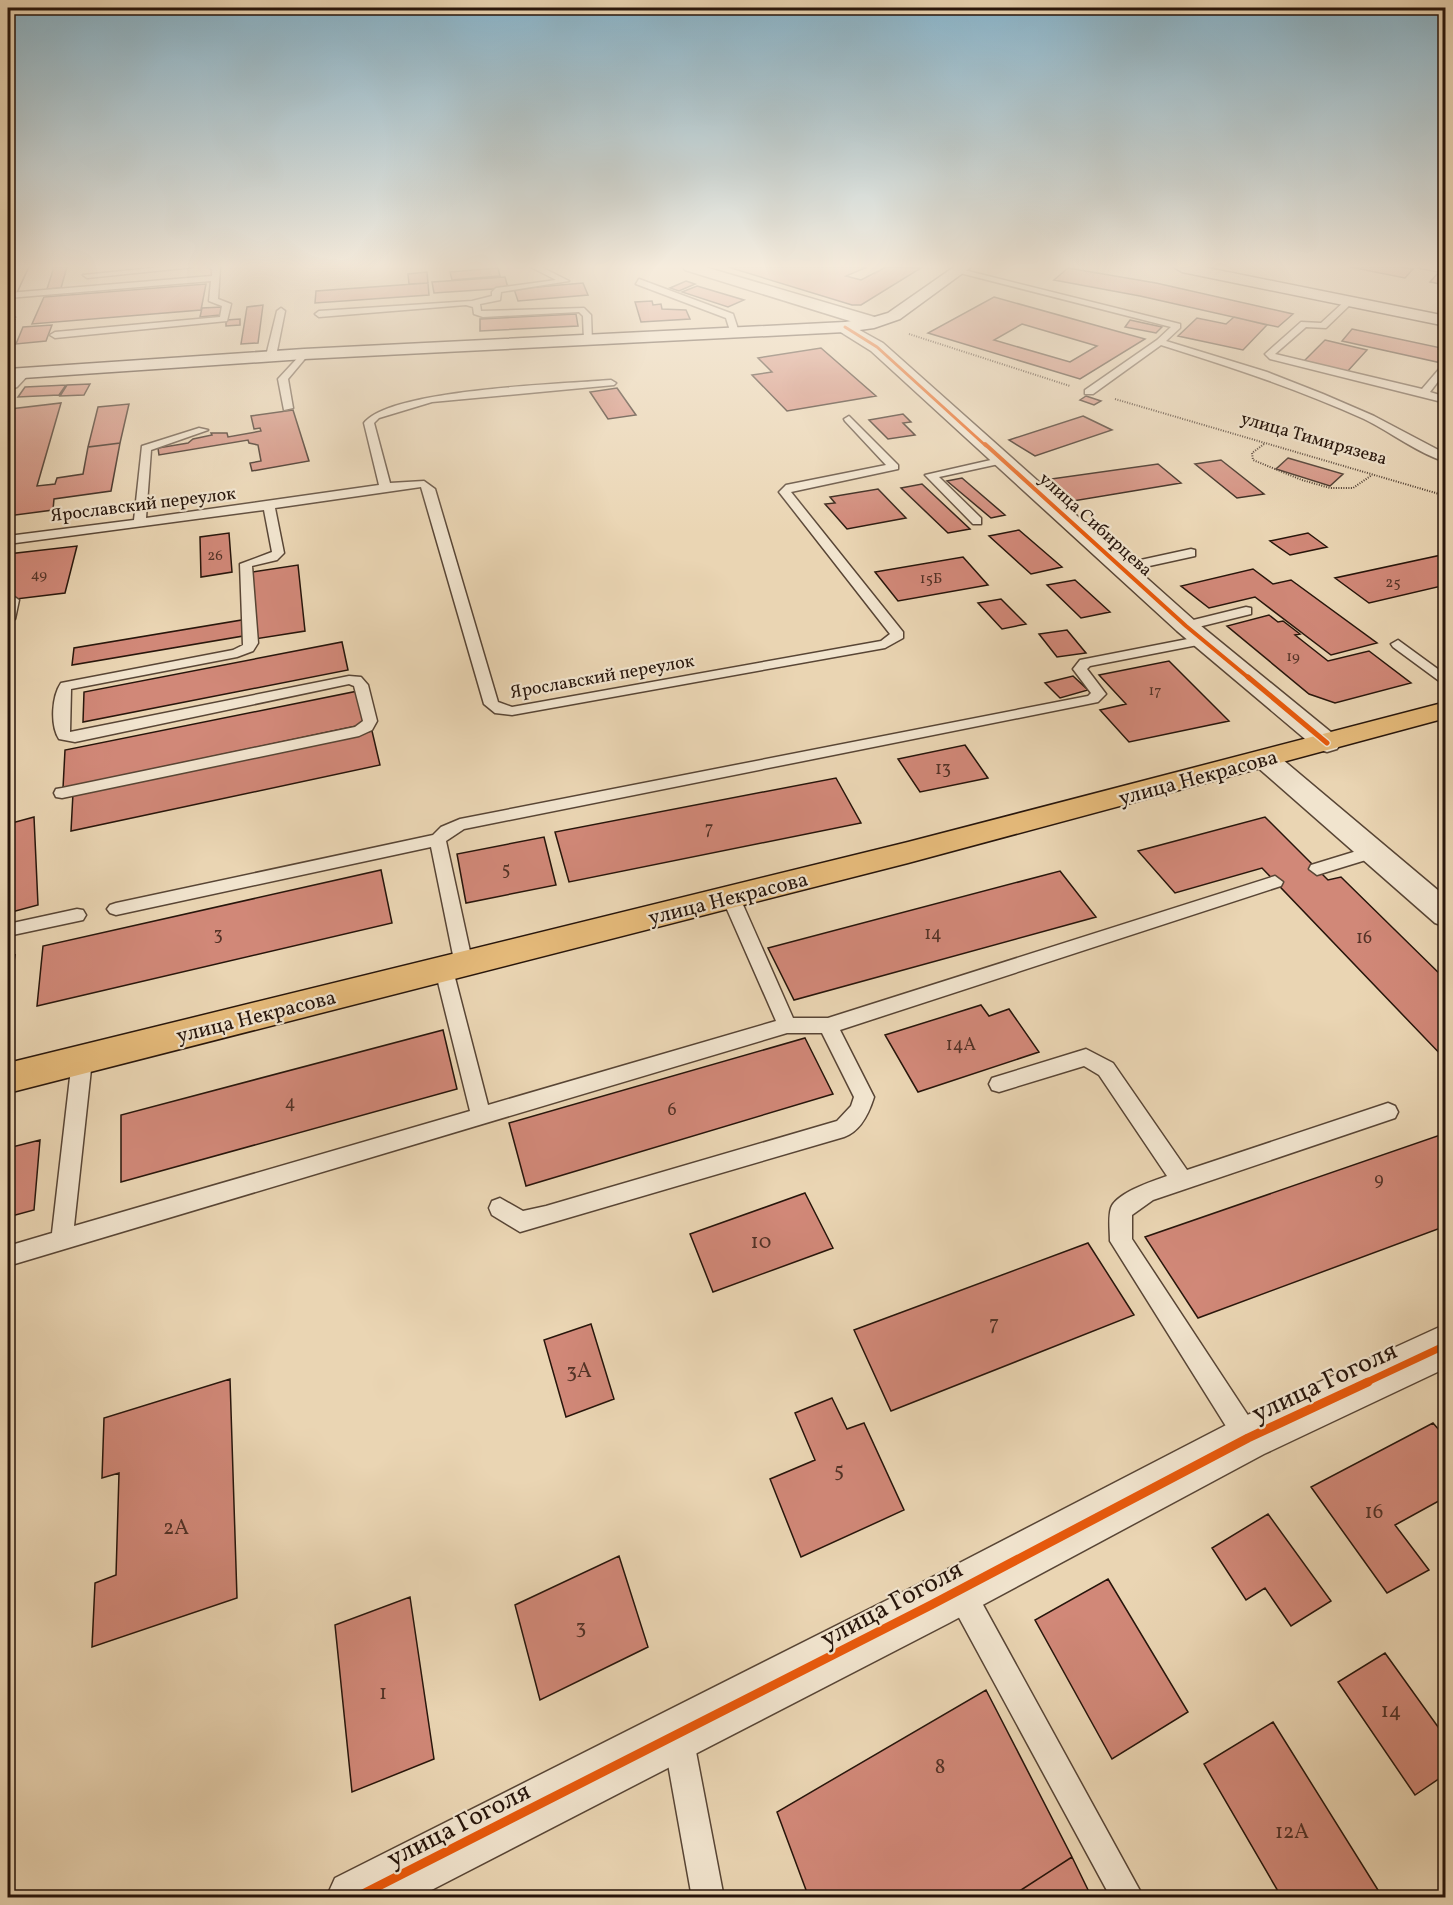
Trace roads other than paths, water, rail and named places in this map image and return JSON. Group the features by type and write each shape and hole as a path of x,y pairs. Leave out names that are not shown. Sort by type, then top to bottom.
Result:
{"main road":[{"name":"улица Некрасова","path":"8,1078 731,898 1266,760 1446,710"}],"street":[{"path":"8,374 271,356"},
{"name":"улица Сибирцева","path":"887,356 1195,633 1327,743"},
{"path":"1266,760 1446,915"},
{"name":"улица Гоголя","path":"355,1898 677,1735 1248,1438 1446,1345"}],"lane":[{"path":"288,408 283,379 301,356"},
{"path":"1089,392 1140,356"},
{"path":"1205,356 1264,374 1319,396 1370,418 1446,459"},
{"path":"1272,356 1446,400"},
{"path":"1424,393 1446,364"},
{"path":"8,387 13,386 26,372"},
{"path":"385,486 369,423 375,416 431,399 610,383"},
{"name":"Ярославский переулок","path":"8,540 269,506 385,486 424,484 429,489 491,704 500,711 512,711 885,644 898,635 785,492 790,487 894,468 849,419"},
{"path":"140,522 146,448 203,430"},
{"path":"978,521 931,475 1004,460"},
{"path":"62,793 358,731 367,727 370,721 361,685 356,680 349,680 75,736 64,736 62,692 66,686 237,653 248,648 251,643 246,564 273,557 278,553 269,506"},
{"path":"1122,568 1191,553"},
{"path":"8,619 13,600"},
{"path":"116,909 438,840 447,831 460,824 1093,699 1099,694 1080,669 1085,663 1195,633 1246,611"},
{"path":"1398,644 1446,682"},
{"path":"438,840 454,967 481,1116"},
{"path":"1317,869 1372,852"},
{"path":"8,1256 787,1025 828,1026 1275,882"},
{"path":"731,898 787,1025"},
{"path":"8,930 77,915"},
{"path":"500,1208 520,1222 546,1216 844,1128 859,1111 864,1097 828,1026"},
{"path":"999,1084 1086,1058 1106,1069 1182,1181"},
{"path":"62,1240 82,1060"},
{"path":"1248,1438 1121,1241 1121,1210 1146,1193 1388,1112"},
{"path":"959,1589 1128,1898"},
{"path":"677,1735 708,1898"}]}
